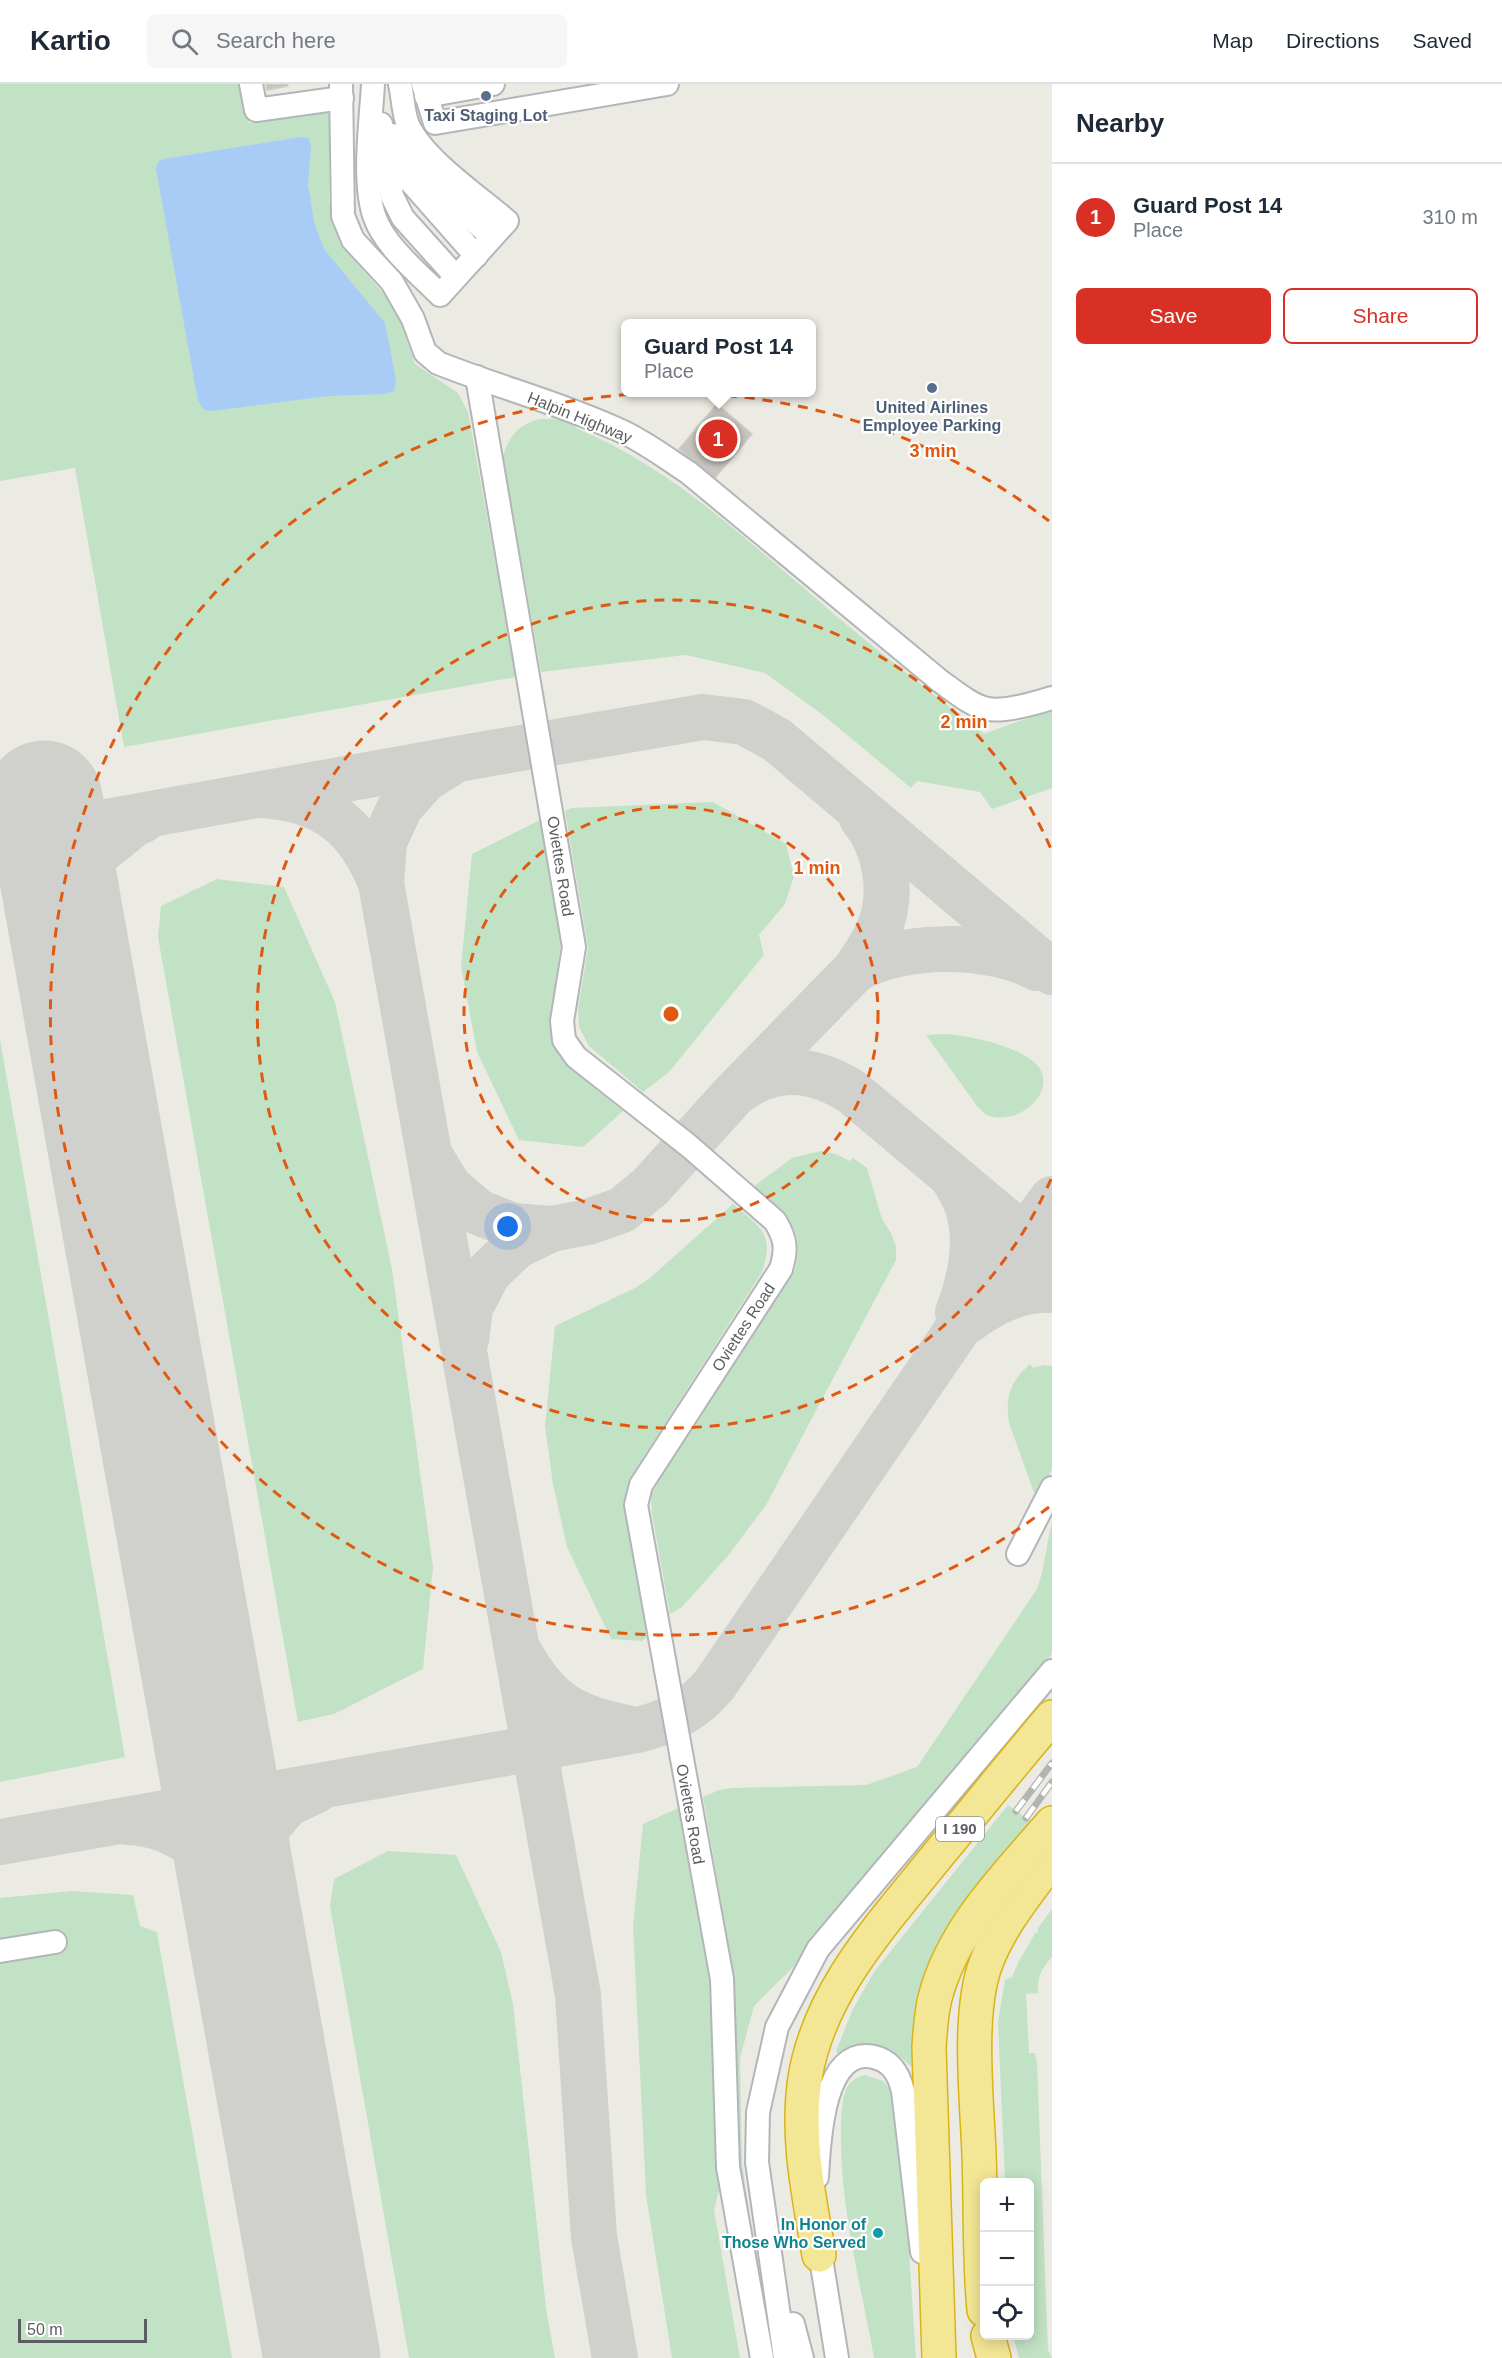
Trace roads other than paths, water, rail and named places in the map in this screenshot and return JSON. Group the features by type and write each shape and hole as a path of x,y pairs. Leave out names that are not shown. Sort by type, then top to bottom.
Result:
{"highway":[{"name":"I 190","path":"819,2255 804,2166 801,2120 805,2078 817,2034 832,1998 868,1942 1052,1717"},
{"path":"938,2358 928,2048 935,1998 950,1957 978,1911 1052,1823"},
{"path":"983,2286 976,2070 978,1988 995,1941 1052,1860"},
{"path":"989,2340 994,2358"}],"street":[{"path":"251,84 256,110 342,91"},
{"path":"376,84 393,137 412,167 500,229"},
{"path":"376,84 369,184 374,217 382,233 412,268 457,275"},
{"path":"376,84 396,175 402,190 457,275"},
{"path":"400,84 408,125 412,167 409,180 424,199 457,275"},
{"path":"493,84 424,90 435,123 667,84"},
{"name":"Halpin Highway","path":"342,91 341,196 343,216 353,240 392,282 413,319 425,352 438,363 620,430 653,449 689,473 940,681 965,698 988,709 1027,706 1052,698"},
{"path":"408,125 418,149 432,172 500,229"},
{"path":"457,275 500,229"},
{"name":"Oviettes Road","path":"477,377 574,947 562,1021 564,1040 576,1057 689,1146 775,1221 785,1237 786,1252 781,1269 641,1485 636,1505 722,1979 728,2167 762,2358"},
{"path":"1018,1554 1052,1488"},
{"path":"785,2358 757,2162 760,2101 777,2026 818,1949 1052,1671"},
{"path":"0,1951 55,1942"},
{"path":"837,2358 819,2255 816,2213 817,2175 827,2099 842,2066 859,2057 875,2058 893,2068 900,2078 938,2358"},
{"path":"763,2207 802,2358"}],"water":[{"path":"301,137 309,138 311,148 308,184 314,222 324,249 385,323 396,380 394,391 385,394 329,396 212,411 204,410 198,401 156,169 158,162 163,159"}],"railway":[{"path":"1016,1811 1052,1763"},
{"path":"1026,1818 1052,1782"}],"place":[{"name":"Taxi Staging Lot","path":"486,96"},
{"name":"United Airlines Employee Parking","path":"932,388"},
{"name":"Guard Post 14","path":"718,439"},
{"name":"In Honor of Those Who Served","path":"878,2233"}]}
